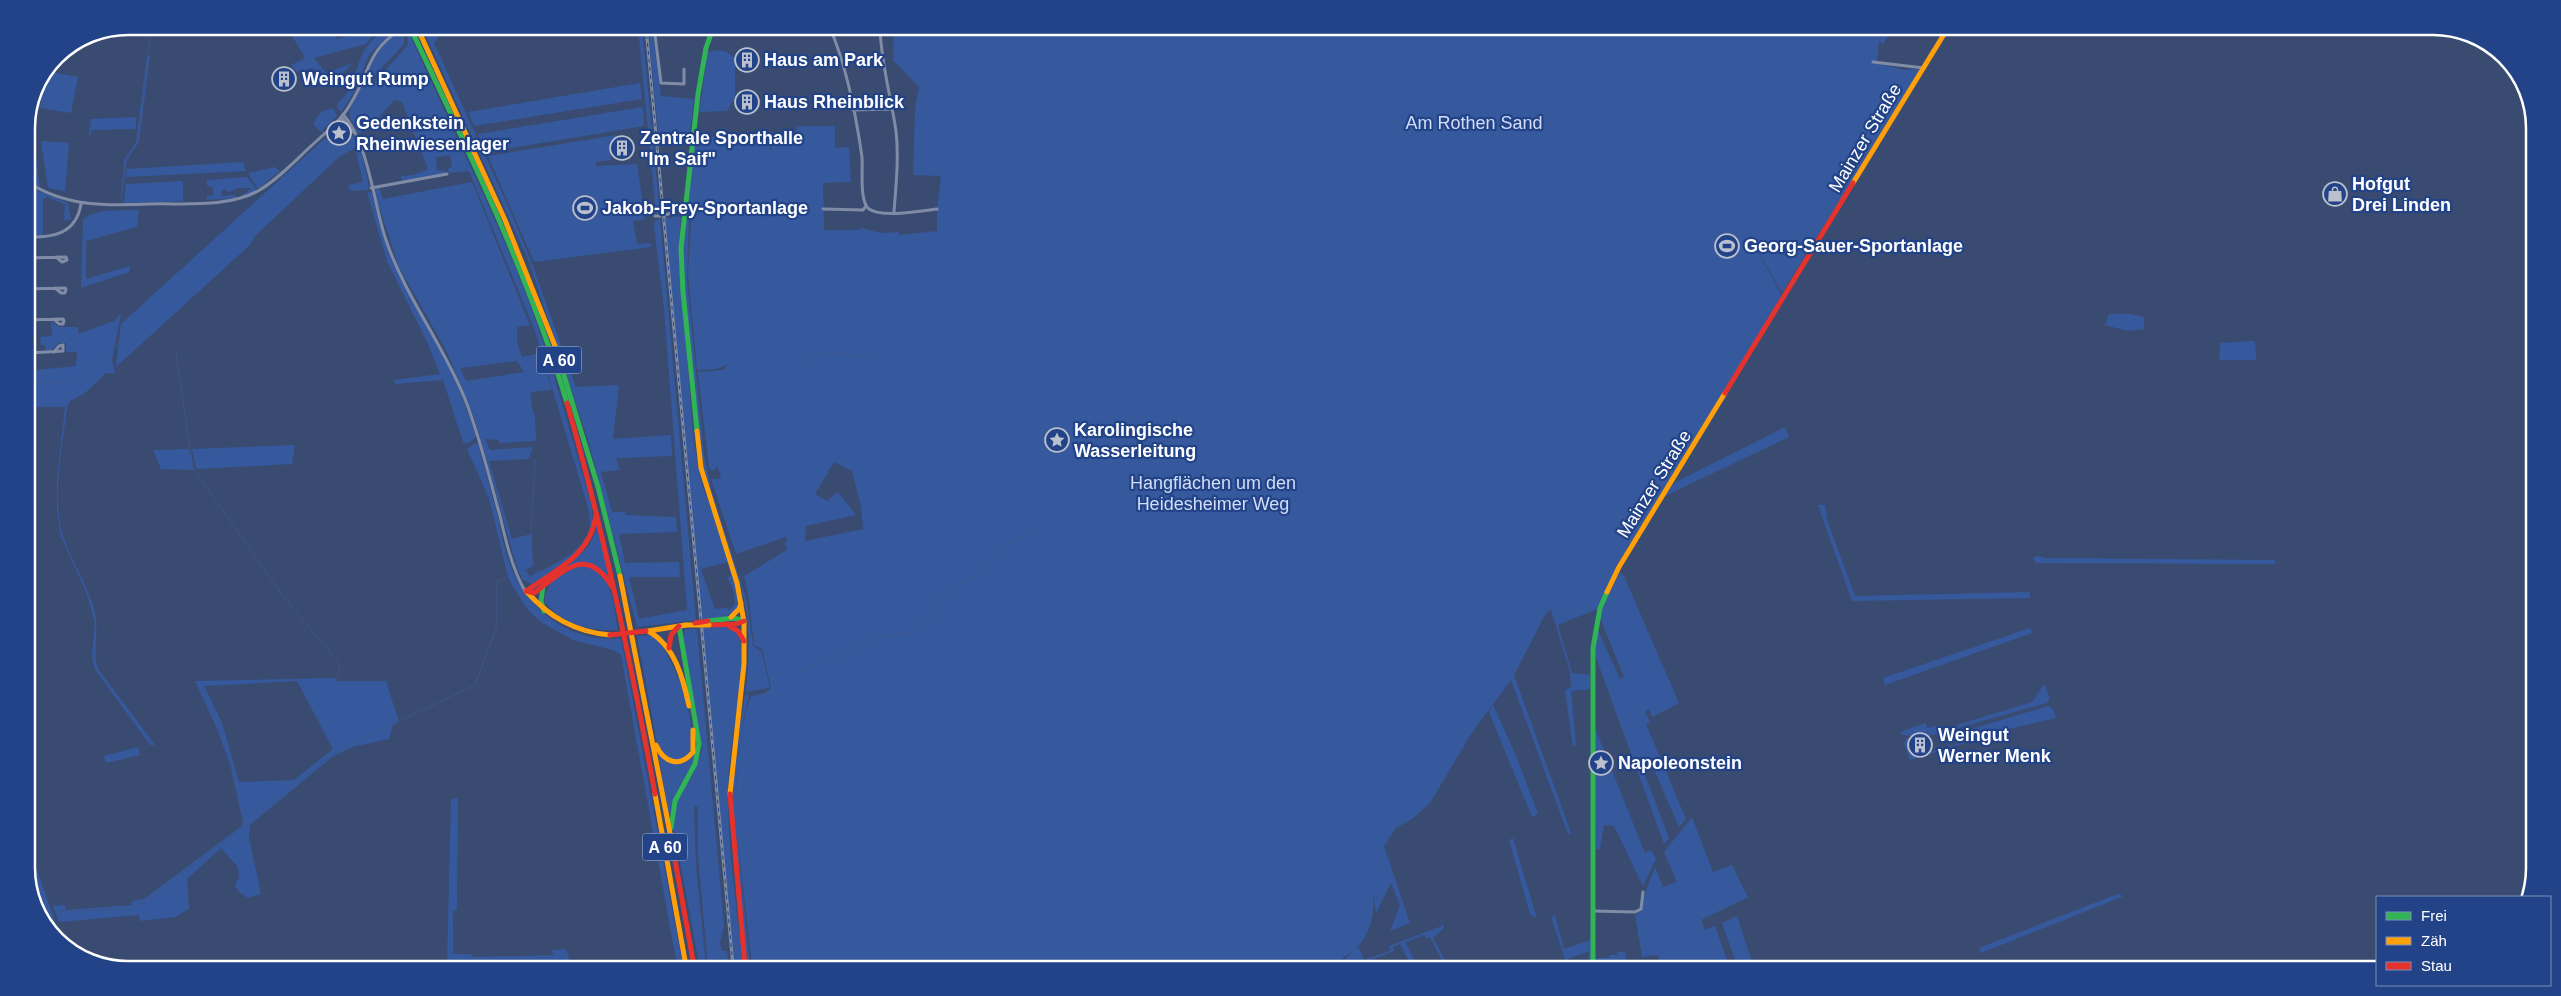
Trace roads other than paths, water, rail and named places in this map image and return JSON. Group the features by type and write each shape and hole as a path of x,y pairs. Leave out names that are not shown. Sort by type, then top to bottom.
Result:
{"main road":[{"name":"A 60","path":"414,35 460,133 519,267 558,375 596,506 618,599 685,961"},
{"name":"A 60","path":"421,35 486,172 521,256 564,373 603,506 625,600 693,961"},
{"path":"711,35 704,56 689,166 684,209 682,270 696,437 707,493 733,569 744,621 745,652 730,790 745,961"},
{"name":"Mainzer Straße","path":"1593,961 1593,648 1598,614 1620,567 1943,35"},
{"path":"526,591 586,547 595,529 596,506"},
{"path":"526,591 534,593 568,567 589,565 605,574 618,599"},
{"path":"543,586 541,601 544,611"},
{"path":"526,591 544,611 560,622 577,630 610,635 726,621 736,624 744,621"},
{"path":"726,621 736,614 741,600"},
{"path":"726,621 741,635 745,652"},
{"path":"670,652 671,635 679,626"},
{"path":"671,845 672,809 695,764 699,744 679,626"},
{"path":"647,631 662,639 670,652 685,690 694,736 694,748 687,760 673,763 661,756 647,714"}],"street":[{"path":"35,186 49,194 81,204 226,201 244,197 269,184 342,116 354,98 372,57 383,42 392,35"},
{"path":"655,35 661,83 684,84 684,69"},
{"path":"832,35 846,77 853,110 862,158 863,199 866,206 870,210 882,212 937,209"},
{"path":"880,35 880,46 892,109 897,156 894,212"},
{"path":"1873,62 1924,68"},
{"path":"853,110 892,109"},
{"path":"342,116 357,137"},
{"path":"342,116 357,137 382,227 395,263 448,361 464,398 479,440 511,560 526,591"},
{"path":"330,127 342,126 349,128"},
{"path":"371,188 447,174"},
{"path":"35,237 47,237 64,231 77,220 81,204"},
{"path":"823,209 863,210 866,206"},
{"path":"665,215 684,209"},
{"path":"35,257 56,256"},
{"path":"35,289 55,288"},
{"path":"35,320 54,319"},
{"path":"35,353 54,352"},
{"path":"1593,911 1635,912 1641,909 1643,892"}],"waterway":[{"path":"121,200 125,160 138,142 150,35"},
{"path":"356,129 414,50"},
{"path":"35,383 77,381 350,134"},
{"path":"800,369 808,361 824,353 840,353 869,359"},
{"path":"176,354 193,468 283,596 338,662 340,670 337,678"},
{"path":"531,567 533,566 531,531 535,460"},
{"path":"799,671 882,637 917,631 937,606 943,595 956,585 974,578 1007,544 1029,532"},
{"path":"60,911 128,909 144,902 244,827 330,756 353,743 475,685 496,629 497,581 506,579"},
{"path":"200,686 213,710 229,758 244,825"}],"railway":[{"path":"647,35 733,961"}],"place":[{"name":"Haus am Park","path":"747,60"},
{"name":"Weingut Rump","path":"284,79"},
{"name":"Haus Rheinblick","path":"747,102"},
{"name":"Gedenkstein Rheinwiesenlager","path":"339,133"},
{"name":"Zentrale Sporthalle \"Im Saif\"","path":"622,148"},
{"name":"Hofgut Drei Linden","path":"2335,194"},
{"name":"Jakob-Frey-Sportanlage","path":"585,208"},
{"name":"Georg-Sauer-Sportanlage","path":"1727,246"},
{"name":"Karolingische Wasserleitung","path":"1057,440"},
{"name":"Weingut Werner Menk","path":"1920,745"},
{"name":"Napoleonstein","path":"1601,763"}],"park label":[{"name":"Am Rothen Sand","path":"1474,123"},
{"name":"Hangflächen um den Heidesheimer Weg","path":"1213,493"}]}
